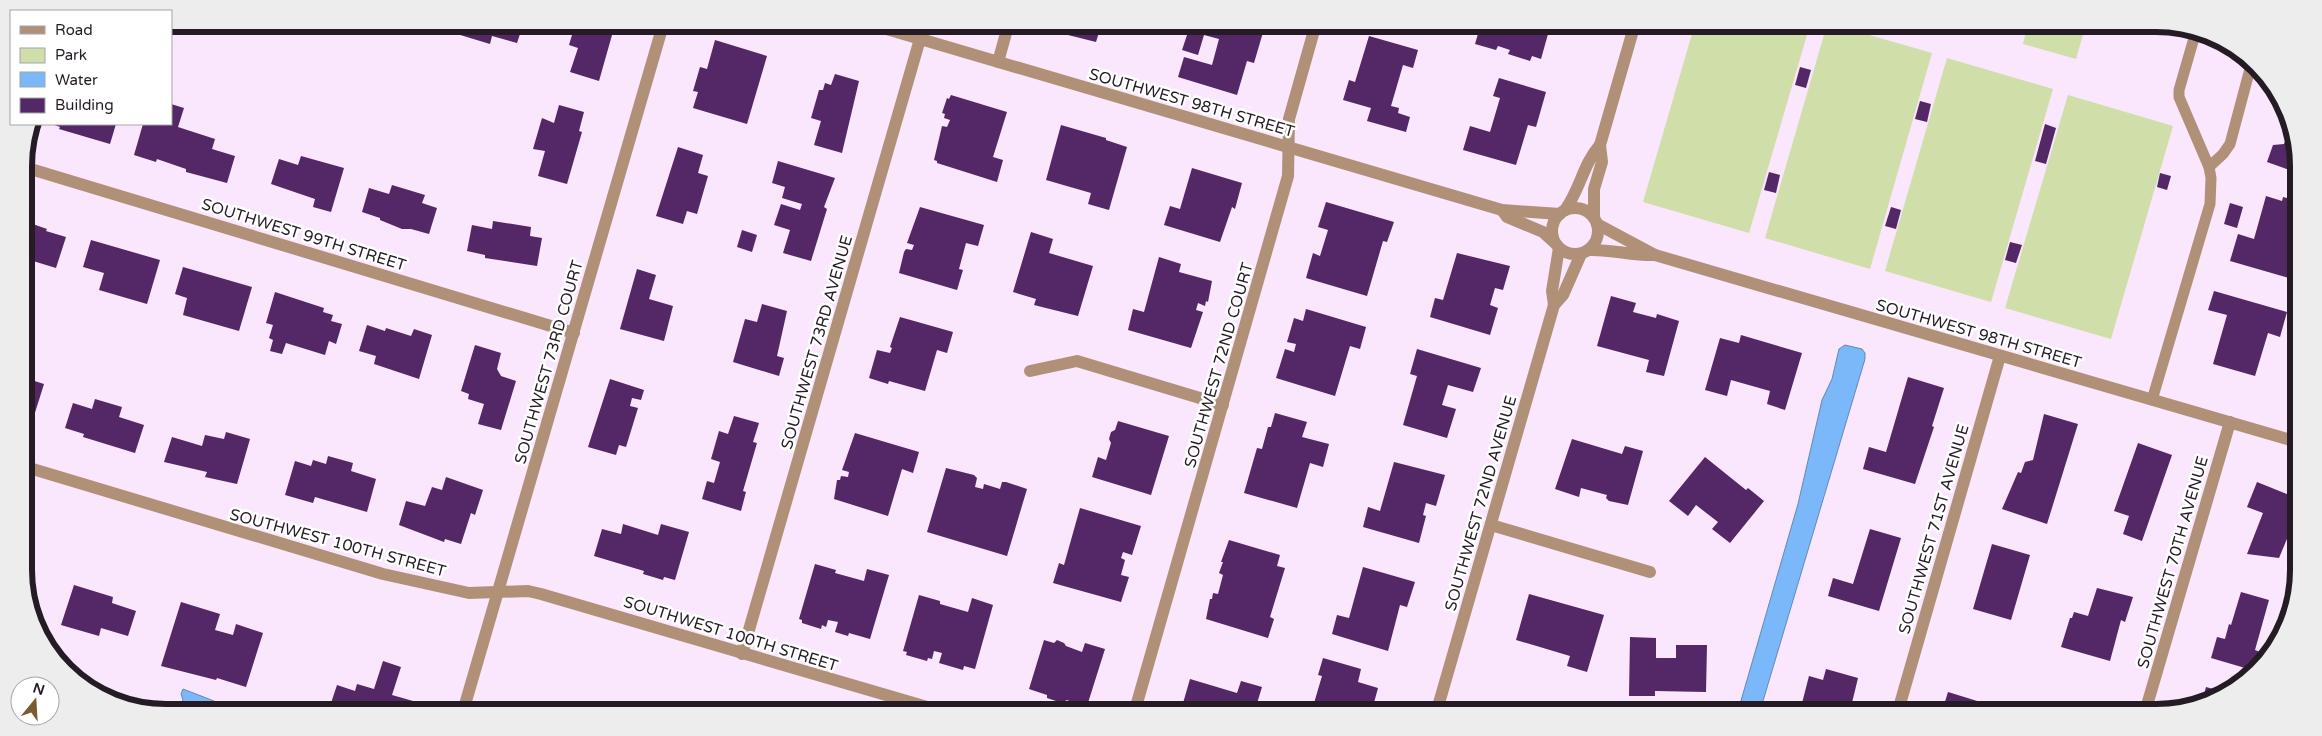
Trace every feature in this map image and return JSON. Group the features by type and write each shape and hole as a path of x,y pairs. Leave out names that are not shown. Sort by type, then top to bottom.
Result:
{"street":[{"name":"SOUTHWEST 73RD COURT","path":"465,704 661,33"},
{"name":"SOUTHWEST 98TH STREET","path":"898,33 1502,210 1562,212"},
{"path":"998,62 1006,33"},
{"name":"SOUTHWEST 72ND COURT","path":"1138,704 1288,176 1288,119 1313,33"},
{"path":"1600,145 1590,157 1577,192 1552,226 1556,245 1565,253 1585,252 1597,237 1594,189 1602,162 1600,145 1632,33"},
{"name":"SOUTHWEST 73RD AVENUE","path":"742,654 920,39"},
{"name":"SOUTHWEST 99TH STREET","path":"33,171 574,333"},
{"path":"1562,212 1578,208 1584,210 1596,221"},
{"name":"SOUTHWEST 98TH STREET","path":"1502,210 1507,217 1543,232 1556,245"},
{"name":"SOUTHWEST 98TH STREET","path":"1596,221 1655,255 2290,440"},
{"name":"SOUTHWEST 72ND AVENUE","path":"1439,703 1554,305 1552,291 1556,245"},
{"name":"SOUTHWEST 98TH STREET","path":"1585,252 1605,250 1641,256 1655,255"},
{"name":"SOUTHWEST 72ND AVENUE","path":"1554,305 1563,295 1585,252"},
{"name":"SOUTHWEST 71ST AVENUE","path":"1900,703 2000,356"},
{"path":"1030,371 1077,361 1223,405"},
{"name":"SOUTHWEST 70TH AVENUE","path":"2148,703 2230,422"},
{"name":"SOUTHWEST 100TH STREET","path":"33,468 376,572 469,593 528,591 548,595 742,654 915,704"},
{"path":"1491,524 1650,572"}],"lane":[{"path":"2152,400 2207,220 2210,204 2211,178 2209,167 2179,97 2179,90 2194,38"},
{"path":"2209,167 2223,154 2230,144 2249,71"}],"green space":[{"path":"1692,33 1808,33 1749,233 1643,202"},
{"path":"1825,33 1862,33 1932,53 1870,269 1765,238"},
{"path":"2026,33 2084,33 2076,59 2023,44"},
{"path":"1947,58 2053,89 1991,302 1885,271"},
{"path":"2068,95 2173,126 2111,339 2005,308"}],"water":[{"path":"1845,345 1862,349 1865,353 1865,359 1762,703 1740,703 1798,504 1822,400 1832,379 1839,349"},
{"path":"183,689 214,701 215,704 180,704 183,700 181,694"}],"building":[{"path":"454,33 520,33 517,43 492,36 490,44"},
{"path":"573,33 613,33 599,81 570,72 578,48 569,45"},
{"path":"1060,33 1099,33 1096,42"},
{"path":"1188,33 1263,33 1254,63 1247,61 1237,95 1178,77 1184,57 1212,65 1219,39 1204,35 1198,55 1182,50"},
{"path":"1478,33 1548,33 1541,59 1532,56 1530,61 1508,54 1510,50 1498,46 1496,50 1475,44"},
{"path":"1369,36 1418,50 1413,68 1403,65 1391,106 1399,108 1398,113 1410,117 1406,132 1367,121 1371,108 1343,100 1349,80 1355,82"},
{"path":"715,40 767,56 747,124 693,108 698,92 693,91 700,67 707,69"},
{"path":"1800,67 1811,70 1806,88 1795,85"},
{"path":"835,74 859,81 842,153 814,145 821,121 811,118 819,90 823,90 825,83 831,85"},
{"path":"1499,78 1546,92 1536,127 1528,125 1516,165 1463,150 1470,126 1490,132 1500,98 1493,96"},
{"path":"951,95 1007,112 993,157 1003,160 997,182 937,163 934,160 942,126 947,127 950,120 944,118 945,114 942,113 947,98 949,99"},
{"path":"1920,101 1931,104 1927,122 1915,119"},
{"path":"172,104 184,108 178,127 215,139 212,149 235,156 227,183 186,172 186,169 157,159 156,162 134,155 143,125 172,125"},
{"path":"559,105 584,112 579,131 582,132 567,184 538,176 545,151 533,149 542,118 554,123"},
{"path":"2045,124 2056,128 2046,164 2035,161"},
{"path":"55,125 116,125 110,144 59,129 60,127"},
{"path":"1061,125 1106,138 1106,140 1127,147 1109,210 1088,204 1091,193 1046,180"},
{"path":"2286,138 2290,170 2267,162 2273,145 2284,144"},
{"path":"678,147 703,155 698,173 708,176 697,214 687,211 683,224 656,216"},
{"path":"301,156 344,168 331,212 313,207 315,199 271,184 279,159 298,165"},
{"path":"778,161 835,178 824,207 827,209 811,261 783,253 790,230 774,225 781,204 800,210 802,204 782,198 785,187 772,183"},
{"path":"1192,168 1242,183 1235,209 1232,207 1220,242 1164,225 1170,206 1180,209"},
{"path":"1769,172 1780,175 1776,193 1764,190"},
{"path":"2160,173 2171,176 2167,190 2157,187"},
{"path":"392,185 425,195 422,203 437,208 429,234 411,229 402,229 380,220 380,218 362,212 369,188 389,194"},
{"path":"2266,196 2282,201 2283,197 2290,199 2290,278 2230,261 2238,234 2254,239"},
{"path":"1326,202 1394,222 1387,242 1383,241 1367,296 1306,278 1313,253 1320,256 1328,230 1318,227"},
{"path":"2230,203 2243,207 2237,228 2224,224"},
{"path":"920,207 984,225 978,246 966,243 959,269 963,270 957,290 899,273 904,252 906,249 912,250 914,245 907,243"},
{"path":"1891,207 1901,210 1896,229 1885,226"},
{"path":"493,221 531,227 530,236 542,238 537,266 485,258 485,255 467,251 472,225 492,229"},
{"path":"33,224 47,229 46,231 66,237 56,268 33,261"},
{"path":"742,230 757,235 752,252 737,247"},
{"path":"1031,232 1053,239 1049,253 1093,266 1078,316 1034,305 1036,299 1013,292"},
{"path":"91,240 160,260 147,304 99,290 104,273 83,267"},
{"path":"2010,242 2022,245 2016,263 2005,260"},
{"path":"1457,253 1510,266 1503,290 1495,288 1490,305 1498,308 1490,335 1430,317 1435,298 1443,300"},
{"path":"1159,257 1181,264 1179,272 1212,281 1208,302 1206,301 1205,306 1198,303 1196,310 1203,312 1191,348 1128,330 1133,309 1144,312"},
{"path":"183,267 252,287 239,331 183,315 187,298 175,294"},
{"path":"637,269 656,275 649,299 673,306 664,341 620,329"},
{"path":"2214,291 2287,312 2280,337 2268,333 2255,376 2213,364 2227,315 2208,310"},
{"path":"275,292 324,308 323,312 333,315 331,321 342,324 336,344 329,341 325,355 286,343 282,354 270,351 273,340 269,338 273,325 266,323"},
{"path":"1611,296 1636,303 1633,312 1656,318 1657,314 1679,321 1664,376 1646,372 1649,360 1597,346"},
{"path":"762,304 787,311 777,356 784,358 779,376 733,362 745,319 757,322"},
{"path":"1306,309 1366,327 1360,349 1350,346 1335,396 1276,378 1285,349 1294,352 1296,344 1287,342 1294,318 1303,321"},
{"path":"900,317 953,332 947,353 937,350 925,391 889,381 888,384 869,378 877,350 890,353 892,348 890,347"},
{"path":"367,325 385,331 386,328 411,336 414,329 432,335 419,379 374,364 376,356 359,351"},
{"path":"1741,335 1802,353 1785,410 1767,404 1770,391 1731,380 1727,396 1705,390 1720,338 1739,343"},
{"path":"475,345 501,353 497,369 501,376 516,381 501,430 478,424 484,404 468,399 469,394 461,391"},
{"path":"1417,349 1481,368 1473,392 1448,385 1442,405 1456,409 1447,438 1403,425 1417,376 1410,374"},
{"path":"1908,377 1944,388 1932,426 1934,427 1915,484 1863,469 1869,447 1886,452"},
{"path":"610,379 644,390 641,400 632,398 630,406 638,408 626,447 619,445 616,455 588,447"},
{"path":"33,381 44,384 33,419"},
{"path":"95,399 122,407 119,417 144,425 135,453 83,437 84,434 65,428 73,403 92,409"},
{"path":"1275,413 1307,422 1302,437 1329,444 1323,467 1310,463 1297,508 1244,493 1257,448 1262,449 1268,427 1271,427"},
{"path":"2044,414 2078,424 2047,524 2002,509 2018,472 2021,473 2025,462 2033,460"},
{"path":"734,416 759,423 753,442 757,443 743,491 746,492 741,511 702,499 707,481 714,483 720,462 711,459 719,431 728,434"},
{"path":"1118,421 1169,436 1151,495 1092,477 1098,457 1106,460 1111,443 1109,439 1111,432 1115,430"},
{"path":"226,432 250,439 237,484 205,477 207,472 164,462 172,437 202,446 205,435 224,439"},
{"path":"855,433 919,452 913,473 902,469 888,516 834,499 837,480 840,480 841,476 848,477 849,472 842,470"},
{"path":"1572,439 1622,454 1625,446 1643,451 1628,505 1609,501 1606,498 1607,495 1581,488 1579,497 1555,489"},
{"path":"2138,443 2172,455 2142,541 2123,534 2129,516 2114,511"},
{"path":"328,456 353,463 351,471 376,479 367,512 315,497 313,503 285,495 295,461 311,466 313,460 326,464"},
{"path":"1705,457 1746,490 1748,488 1764,501 1730,543 1712,529 1718,522 1696,505 1688,516 1669,501"},
{"path":"1394,462 1445,475 1436,506 1426,503 1423,515 1426,516 1419,543 1363,527 1368,507 1380,511"},
{"path":"946,468 974,475 977,478 975,487 983,489 984,484 1000,489 1002,482 1006,482 1027,489 1007,556 927,532"},
{"path":"446,477 483,490 475,515 471,513 461,544 445,539 444,542 399,525 406,501 425,506 432,487 442,490"},
{"path":"2257,482 2290,495 2290,532 2279,558 2247,554 2263,513 2247,507"},
{"path":"1080,508 1141,526 1132,555 1123,552 1121,558 1125,560 1121,575 1129,577 1121,602 1053,583 1059,563 1064,565"},
{"path":"623,524 658,535 661,524 689,532 675,580 664,577 663,580 643,574 644,571 594,556 602,529 621,534"},
{"path":"1870,529 1901,538 1879,611 1828,596 1833,578 1853,584"},
{"path":"1229,540 1280,555 1277,566 1285,568 1270,617 1274,619 1268,638 1206,619 1210,599 1212,599 1213,593 1218,594 1223,575 1219,573 1223,562 1221,562"},
{"path":"1992,544 2030,555 2011,620 1973,609"},
{"path":"815,564 836,570 835,573 864,581 867,569 889,575 870,639 849,633 848,636 835,632 838,622 828,620 826,627 822,625 821,629 802,623 802,620 799,619"},
{"path":"1363,567 1415,582 1407,607 1400,605 1388,651 1332,634 1337,615 1349,618"},
{"path":"74,585 113,597 112,603 136,611 128,636 101,628 99,636 61,625"},
{"path":"2097,588 2133,597 2125,622 2121,620 2110,661 2061,647 2070,618 2072,618 2074,612 2088,616"},
{"path":"2241,592 2269,600 2255,650 2261,652 2246,668 2211,658 2217,637 2225,639 2229,624 2231,625"},
{"path":"1529,594 1604,615 1587,672 1567,666 1570,656 1516,640"},
{"path":"919,595 940,601 940,604 968,612 972,598 993,605 975,669 964,666 963,670 939,663 942,653 934,651 932,659 928,658 927,661 906,655 907,652 903,651"},
{"path":"181,602 220,614 215,630 233,635 236,624 263,633 246,687 217,678 216,680 161,666"},
{"path":"1630,637 1656,638 1656,658 1676,658 1676,645 1707,645 1706,692 1655,691 1655,696 1629,696"},
{"path":"1044,640 1054,643 1057,640 1066,646 1082,652 1085,643 1105,649 1088,704 1078,704 1066,700 1064,704 1029,689"},
{"path":"1323,658 1361,669 1358,682 1378,688 1374,703 1314,703 1322,676 1318,675"},
{"path":"383,661 401,667 392,695 420,703 331,704 337,685 355,691 357,684 374,689"},
{"path":"1826,669 1858,678 1852,703 1802,703 1809,676 1823,680"},
{"path":"1190,679 1237,693 1241,681 1262,687 1257,703 1183,703"},
{"path":"2206,687 2215,689 2207,693 2204,694"},
{"path":"1948,692 1984,703 1944,703"}]}
